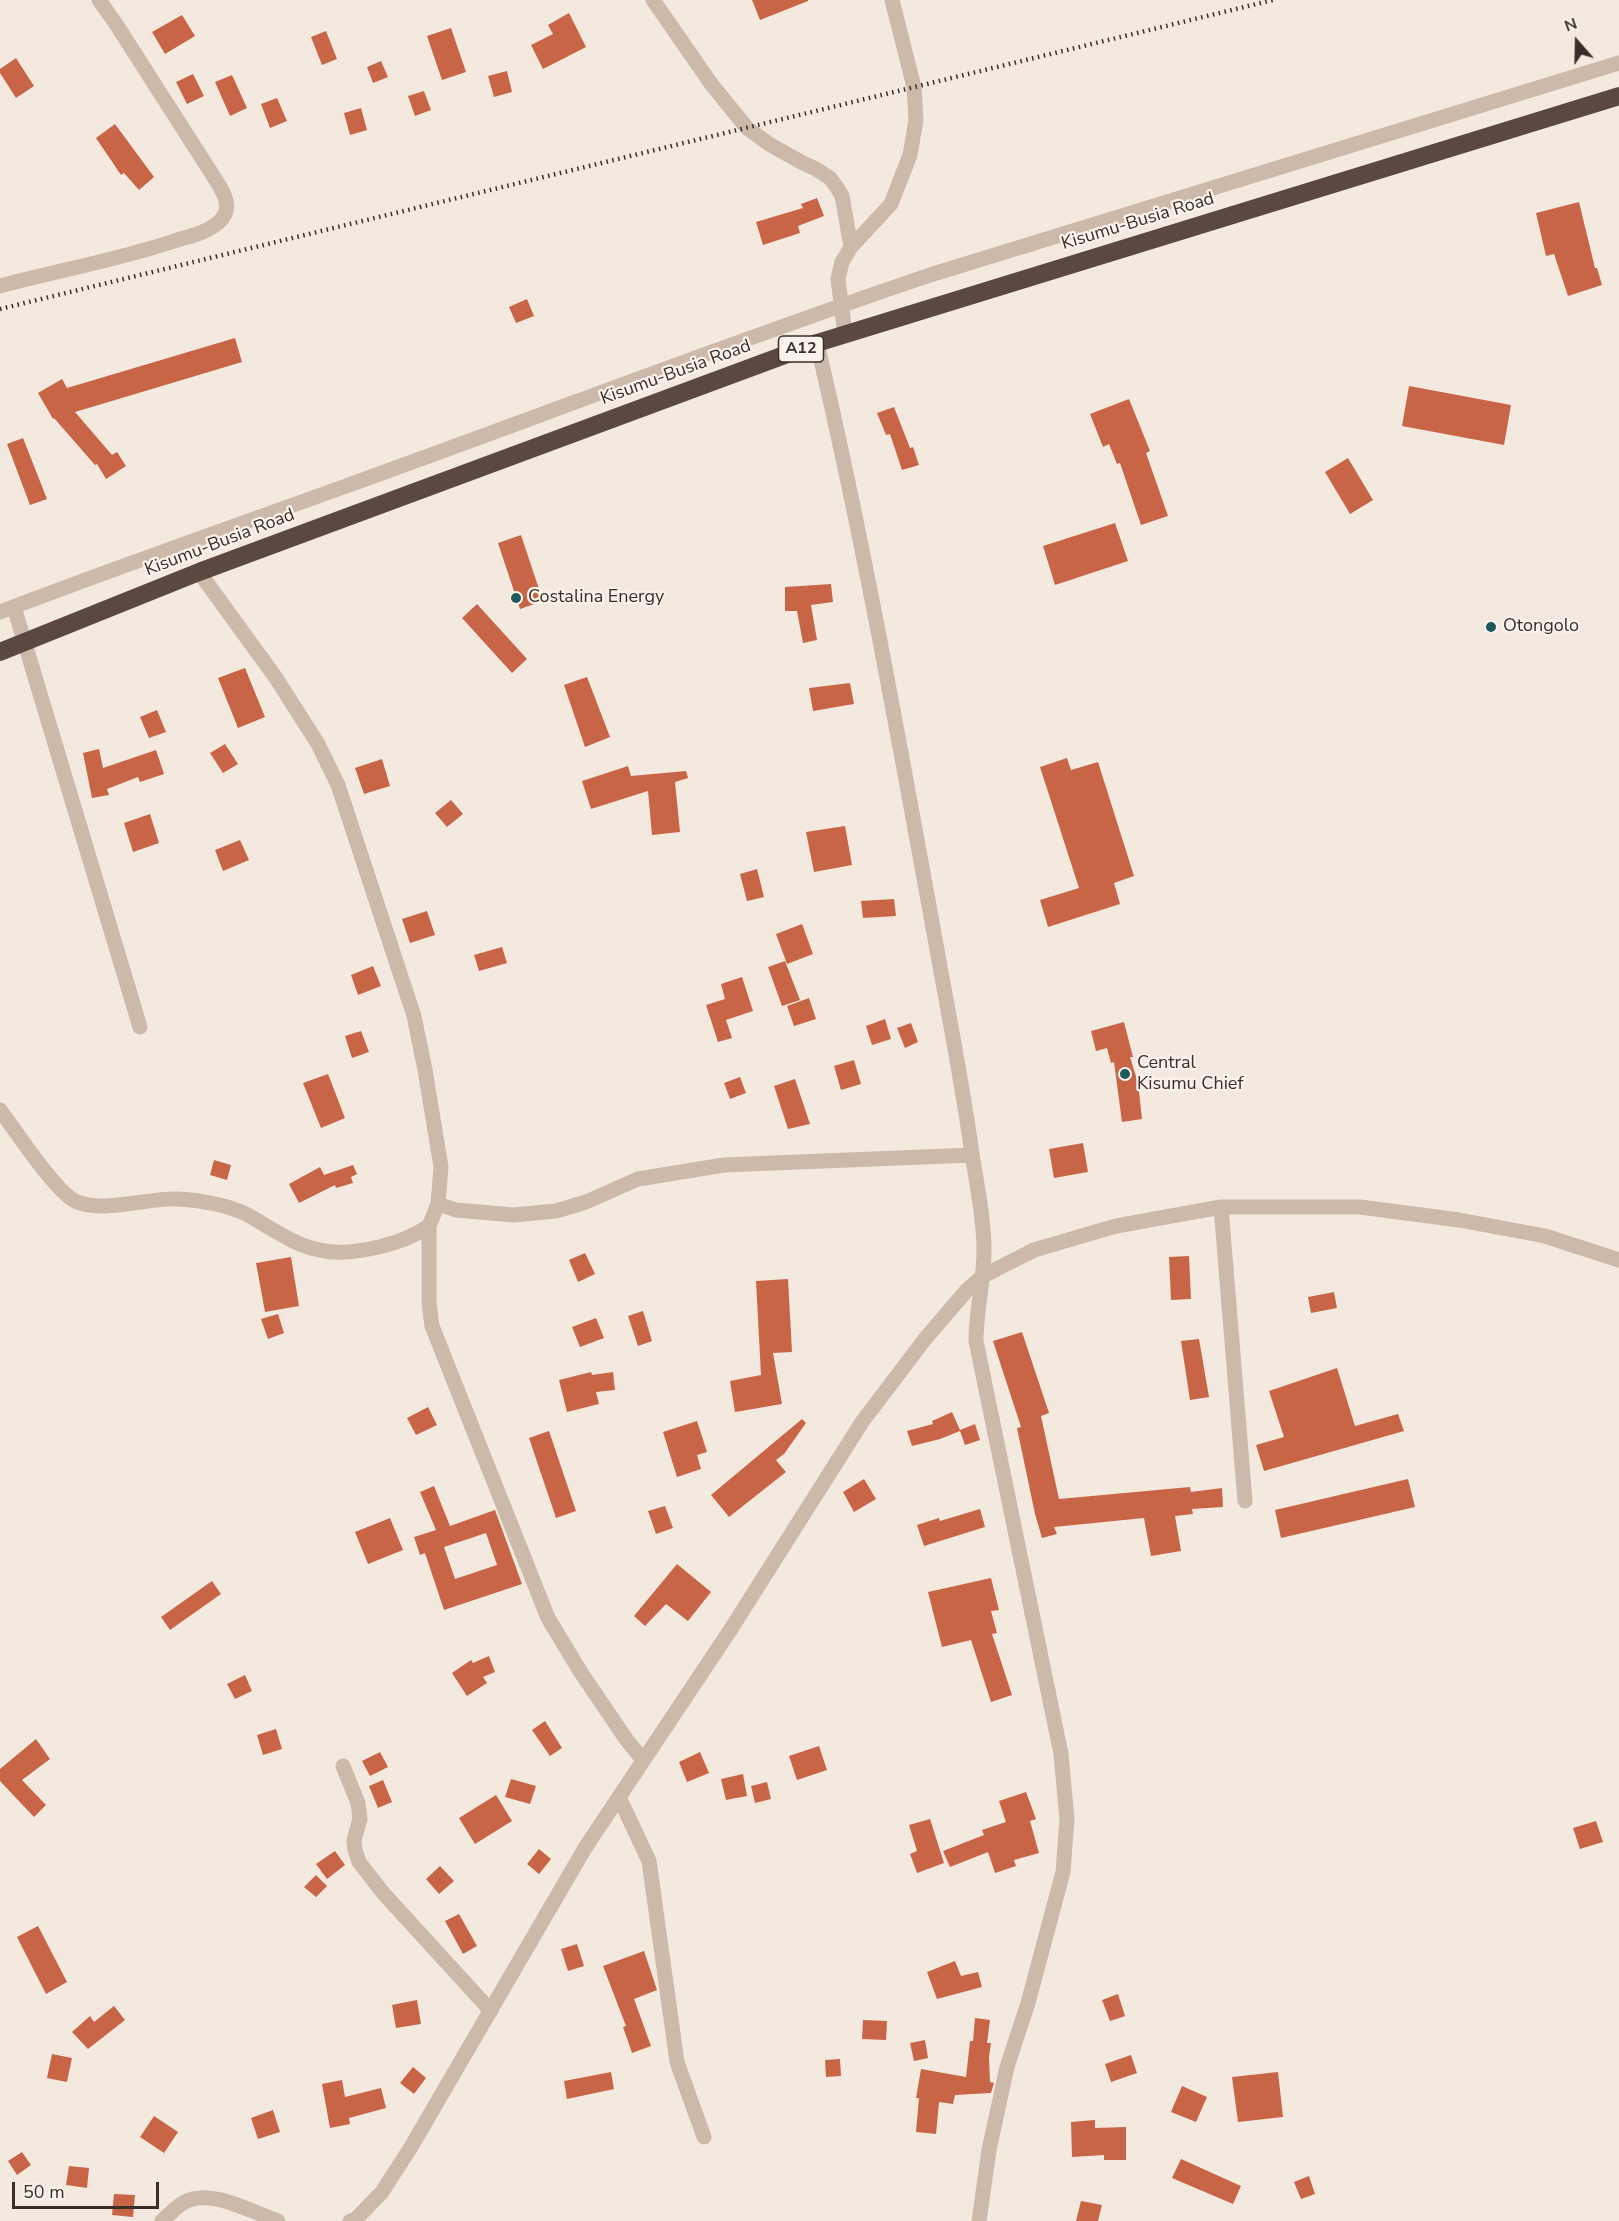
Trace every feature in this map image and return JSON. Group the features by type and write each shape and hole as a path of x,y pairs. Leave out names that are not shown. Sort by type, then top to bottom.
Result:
{"highway":[{"name":"Kisumu-Busia Road","path":"0,652 199,572 817,343 1619,96"}],"street":[{"path":"0,286 163,245 202,232 220,221 226,211 227,199 219,185 99,0"},
{"path":"653,0 712,85 747,128 769,144 816,168 830,178 842,196 850,247"},
{"path":"845,334 838,279 842,262 850,247 891,204 910,155 916,120 914,87 892,0"},
{"path":"140,1027 26,642 7,609 841,305 930,275 1619,63"},
{"path":"817,343 853,504 917,842 972,1155 982,1217 983,1276 976,1317 976,1341 1061,1754 1067,1819 1063,1872 1028,2003 1007,2067 989,2150 979,2221"},
{"path":"199,572 276,678 318,744 338,785 414,1016 426,1070 441,1167 438,1204 429,1226 429,1303 432,1326 548,1618 580,1671 643,1760"},
{"path":"0,1110 62,1193 76,1202 115,1205 178,1198 203,1202 243,1213 310,1247 337,1252 361,1251 412,1238 429,1226"},
{"path":"438,1204 456,1210 514,1215 556,1210 586,1202 638,1179 723,1166 972,1155"},
{"path":"1221,1207 1245,1501"},
{"path":"350,2221 356,2219 382,2192 411,2147 585,1848 786,1544 862,1422 925,1338 967,1290 983,1276 1035,1250 1116,1226 1221,1207 1360,1207 1459,1220 1545,1236 1619,1260"},
{"path":"343,1766 358,1803 360,1819 354,1840 359,1862 384,1894 491,2011"},
{"path":"618,1797 649,1861 677,2062 705,2137"},
{"path":"162,2221 184,2203 200,2197 215,2198 278,2221"}],"building":[{"path":"752,0 808,0 808,1 760,20"},
{"path":"569,13 586,47 543,69 531,45 553,34 548,25"},
{"path":"182,15 195,36 165,54 152,32"},
{"path":"451,28 466,72 442,80 427,36"},
{"path":"326,31 337,59 322,65 311,37"},
{"path":"16,58 34,86 16,98 0,73 0,69"},
{"path":"381,61 388,77 373,83 367,67"},
{"path":"507,71 512,92 494,97 488,76"},
{"path":"193,74 204,96 187,104 176,82"},
{"path":"232,75 247,108 230,116 215,82"},
{"path":"424,91 431,110 415,116 408,96"},
{"path":"277,98 287,121 270,128 261,104"},
{"path":"361,108 367,130 350,135 344,113"},
{"path":"115,124 154,177 139,190 124,173 121,175 96,138"},
{"path":"817,198 824,216 798,226 800,233 763,245 756,222 803,208 801,204"},
{"path":"1579,202 1595,268 1597,268 1602,285 1568,296 1554,254 1546,256 1536,213"},
{"path":"527,299 534,316 516,323 509,307"},
{"path":"235,338 242,362 75,412 112,455 117,452 126,466 106,479 97,464 95,465 53,419 38,393 62,379 67,388"},
{"path":"1409,386 1511,405 1504,445 1402,426"},
{"path":"1129,399 1150,451 1146,453 1168,516 1141,525 1120,463 1117,464 1109,444 1103,447 1090,414"},
{"path":"894,407 919,465 902,470 890,434 886,435 877,413"},
{"path":"23,438 47,499 30,505 7,444"},
{"path":"1348,458 1373,500 1350,514 1325,472"},
{"path":"1115,523 1128,561 1055,585 1043,546"},
{"path":"521,535 543,601 520,609 498,543"},
{"path":"831,584 833,602 811,605 817,640 803,643 797,611 785,611 785,587"},
{"path":"477,604 527,659 512,673 462,618"},
{"path":"245,668 265,717 238,728 218,678"},
{"path":"587,677 610,737 585,747 564,685"},
{"path":"850,683 854,704 813,711 809,688"},
{"path":"157,710 166,732 149,738 140,717"},
{"path":"225,744 238,764 223,773 210,753"},
{"path":"99,749 103,768 156,750 164,774 140,782 138,777 107,789 109,795 92,798 83,753"},
{"path":"1067,758 1071,770 1098,762 1134,876 1114,883 1120,904 1048,927 1040,900 1079,888 1040,767"},
{"path":"382,759 390,786 364,794 355,768"},
{"path":"628,766 631,776 686,771 688,778 675,782 680,832 652,835 648,791 591,809 582,781"},
{"path":"451,800 463,814 447,827 435,813"},
{"path":"150,814 159,843 133,852 124,823"},
{"path":"845,826 852,865 814,872 806,832"},
{"path":"240,840 249,860 223,871 215,850"},
{"path":"757,869 764,897 747,901 740,874"},
{"path":"894,899 896,916 863,918 861,901"},
{"path":"427,911 435,935 410,943 402,919"},
{"path":"802,924 813,954 787,964 776,934"},
{"path":"502,947 507,963 479,971 474,955"},
{"path":"785,961 800,1000 782,1006 768,967"},
{"path":"373,966 381,986 358,995 351,975"},
{"path":"742,977 753,1011 726,1020 732,1038 718,1042 706,1005 725,999 721,984"},
{"path":"809,998 816,1019 794,1026 787,1006"},
{"path":"885,1019 891,1039 872,1045 866,1026"},
{"path":"1124,1022 1133,1057 1130,1057 1138,1083 1142,1119 1122,1122 1114,1062 1111,1063 1107,1048 1096,1051 1091,1031"},
{"path":"911,1023 918,1042 905,1048 897,1028"},
{"path":"361,1031 369,1052 352,1058 345,1036"},
{"path":"854,1060 861,1084 841,1090 834,1066"},
{"path":"328,1074 345,1118 321,1128 303,1083"},
{"path":"740,1077 746,1093 730,1099 724,1083"},
{"path":"795,1079 810,1124 788,1129 774,1086"},
{"path":"1083,1143 1088,1172 1054,1178 1049,1149"},
{"path":"214,1160 231,1165 227,1180 210,1175"},
{"path":"353,1165 357,1174 351,1177 353,1183 336,1188 335,1185 299,1203 289,1184 320,1167 324,1175"},
{"path":"585,1253 595,1274 578,1282 569,1260"},
{"path":"1189,1256 1191,1299 1171,1300 1169,1257"},
{"path":"291,1257 299,1306 265,1312 256,1263"},
{"path":"788,1279 792,1352 773,1353 782,1404 735,1412 730,1381 761,1375 756,1281"},
{"path":"1334,1292 1337,1308 1311,1313 1308,1297"},
{"path":"643,1311 652,1341 638,1346 628,1316"},
{"path":"278,1314 284,1333 268,1339 261,1319"},
{"path":"596,1318 604,1338 580,1347 572,1327"},
{"path":"1022,1332 1049,1413 1041,1416 1059,1499 1190,1487 1191,1492 1222,1488 1223,1507 1192,1509 1193,1514 1175,1516 1181,1551 1151,1556 1144,1518 1054,1527 1057,1534 1042,1538 1017,1428 1021,1427 993,1341"},
{"path":"1199,1339 1209,1397 1190,1400 1181,1341"},
{"path":"1337,1368 1355,1426 1398,1414 1404,1431 1264,1471 1256,1445 1284,1437 1269,1391"},
{"path":"591,1372 592,1375 613,1372 615,1390 596,1392 599,1404 567,1412 559,1380"},
{"path":"428,1407 437,1425 416,1435 407,1418"},
{"path":"952,1412 960,1430 975,1424 980,1440 965,1445 960,1431 912,1446 907,1431 933,1424 932,1421"},
{"path":"802,1419 806,1423 784,1454 776,1460 786,1472 729,1517 711,1495"},
{"path":"697,1421 707,1452 697,1455 701,1469 677,1477 663,1432"},
{"path":"549,1431 576,1511 556,1518 529,1438"},
{"path":"864,1479 876,1499 854,1512 843,1492"},
{"path":"1408,1479 1415,1507 1281,1538 1275,1510"},
{"path":"434,1486 450,1526 495,1510 522,1584 444,1610 425,1553 420,1555 414,1537 436,1530 420,1492","holes":["486,1533 497,1565 455,1579 444,1547"]},
{"path":"665,1506 673,1528 656,1534 648,1511"},
{"path":"980,1509 985,1527 924,1546 917,1525"},
{"path":"390,1518 403,1550 368,1564 355,1532"},
{"path":"677,1564 711,1592 688,1621 666,1604 645,1626 634,1616"},
{"path":"991,1578 999,1610 991,1611 997,1633 992,1634 1012,1695 991,1702 971,1640 942,1647 928,1592"},
{"path":"212,1581 221,1594 170,1630 161,1617"},
{"path":"489,1656 495,1672 483,1677 487,1683 467,1696 452,1673 471,1660 473,1663"},
{"path":"245,1675 252,1691 235,1699 227,1684"},
{"path":"545,1721 562,1748 550,1756 532,1730"},
{"path":"276,1729 282,1749 263,1755 257,1735"},
{"path":"36,1739 50,1759 22,1780 46,1805 34,1817 0,1781 0,1769"},
{"path":"819,1746 827,1770 797,1780 789,1756"},
{"path":"380,1752 388,1767 370,1776 362,1761"},
{"path":"700,1752 709,1773 687,1782 679,1762"},
{"path":"743,1774 747,1796 726,1800 721,1779"},
{"path":"511,1779 536,1786 530,1804 505,1797"},
{"path":"383,1780 392,1802 378,1808 369,1786"},
{"path":"767,1782 771,1799 755,1803 751,1786"},
{"path":"1026,1792 1036,1819 1030,1821 1039,1853 1014,1860 1016,1866 995,1873 988,1852 950,1867 943,1851 984,1835 982,1830 1006,1822 999,1801"},
{"path":"496,1795 512,1821 475,1844 459,1818"},
{"path":"930,1819 944,1863 917,1873 910,1854 917,1851 909,1825"},
{"path":"1596,1821 1603,1842 1580,1849 1573,1828"},
{"path":"539,1849 551,1859 539,1874 527,1864"},
{"path":"335,1851 345,1865 327,1879 316,1864"},
{"path":"440,1866 454,1881 439,1894 426,1879"},
{"path":"316,1875 327,1886 316,1897 304,1887"},
{"path":"459,1914 477,1946 463,1954 445,1921"},
{"path":"38,1926 67,1982 46,1994 17,1937"},
{"path":"577,1944 584,1966 568,1971 561,1949"},
{"path":"644,1951 657,1990 634,1999 651,2046 632,2053 623,2027 626,2026 603,1966"},
{"path":"955,1961 961,1976 978,1972 982,1987 937,1999 927,1972"},
{"path":"1118,1994 1125,2016 1110,2021 1102,2000"},
{"path":"417,2000 421,2024 396,2028 392,2005"},
{"path":"114,2006 125,2020 88,2049 72,2032 90,2016 94,2022"},
{"path":"975,2018 990,2020 987,2043 991,2043 990,2082 994,2083 991,2093 955,2095 953,2104 939,2102 936,2134 916,2132 919,2098 916,2098 921,2069 966,2077"},
{"path":"863,2020 887,2021 886,2040 862,2039"},
{"path":"925,2040 928,2058 914,2061 910,2043"},
{"path":"52,2054 72,2058 67,2082 47,2078"},
{"path":"1131,2055 1137,2073 1111,2082 1105,2064"},
{"path":"840,2059 841,2076 826,2077 825,2060"},
{"path":"413,2067 426,2078 414,2094 400,2083"},
{"path":"611,2072 614,2089 567,2099 564,2081"},
{"path":"1278,2072 1283,2117 1238,2122 1232,2077"},
{"path":"342,2080 345,2097 381,2088 386,2108 349,2118 350,2124 330,2128 322,2084"},
{"path":"1182,2086 1207,2097 1196,2122 1171,2112"},
{"path":"273,2110 280,2132 258,2139 251,2118"},
{"path":"154,2116 178,2132 164,2153 140,2137"},
{"path":"1095,2120 1095,2128 1126,2127 1126,2160 1104,2160 1104,2155 1072,2157 1071,2122"},
{"path":"22,2152 31,2165 17,2175 8,2161"},
{"path":"1181,2159 1241,2186 1233,2204 1172,2178"},
{"path":"69,2166 89,2168 87,2188 66,2185"},
{"path":"1309,2176 1315,2194 1301,2199 1294,2182"},
{"path":"114,2194 135,2195 133,2217 112,2215"},
{"path":"1081,2201 1102,2205 1098,2221 1076,2221"}],"railway":[{"path":"0,309 1273,0"}],"place":[{"name":"Costalina Energy","path":"516,598"},
{"name":"Otongolo","path":"1491,627"},
{"name":"Central Kisumu Chief","path":"1125,1074"}]}
